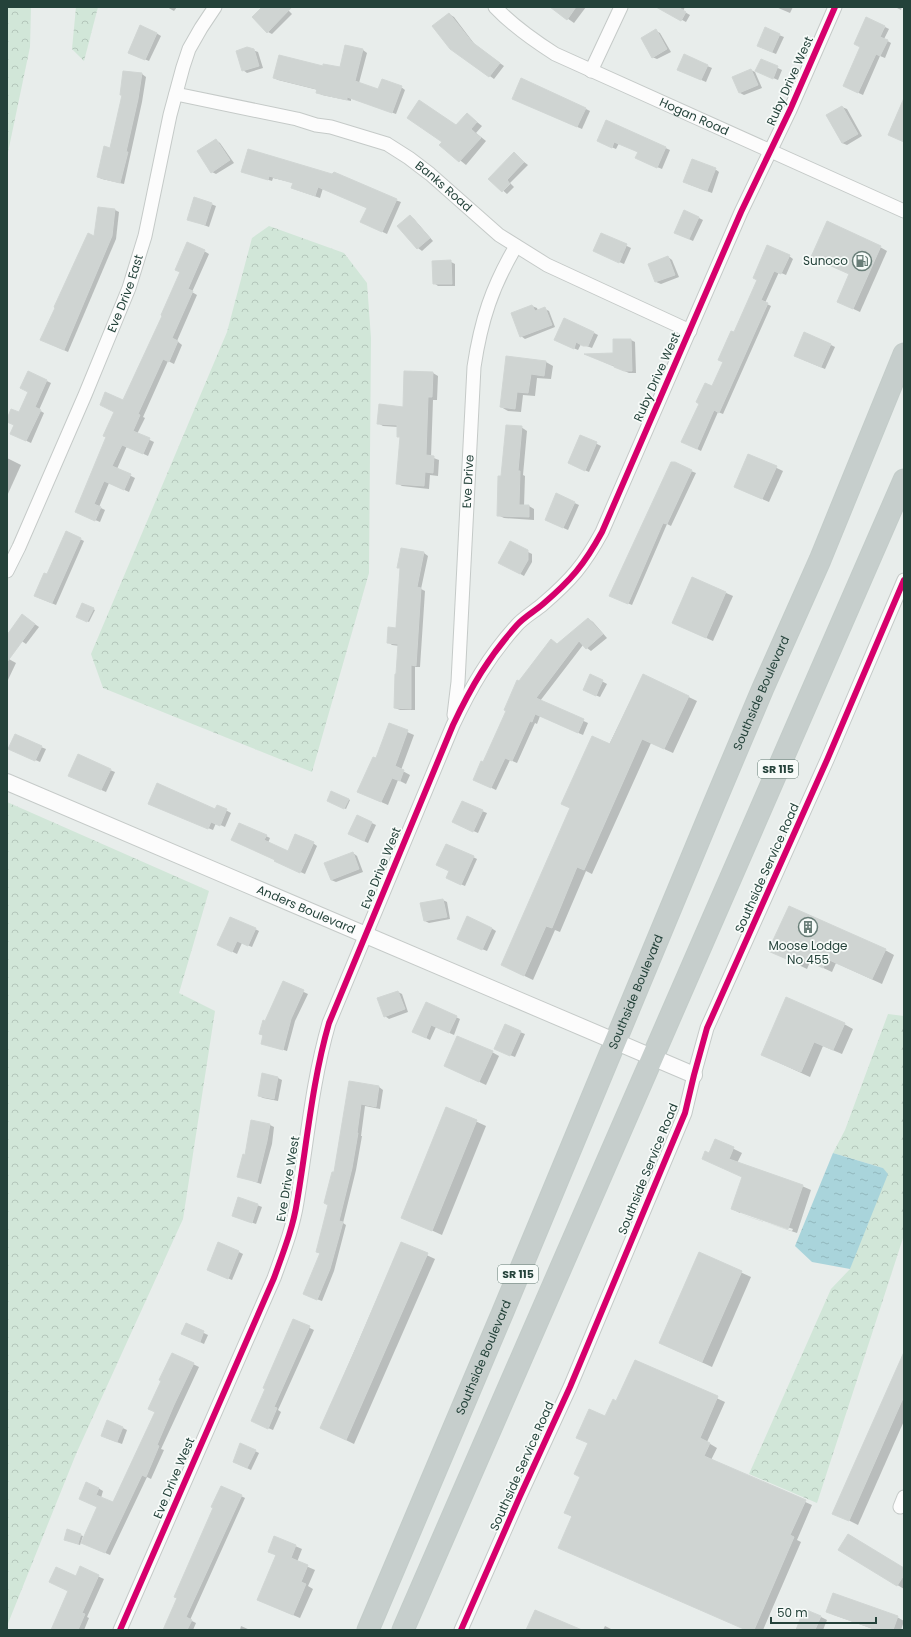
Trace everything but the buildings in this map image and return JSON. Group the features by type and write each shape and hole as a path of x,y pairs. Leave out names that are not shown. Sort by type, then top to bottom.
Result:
{"highway":[{"name":"Southside Boulevard","path":"368,1630 502,1314 763,688 820,560 904,354"},
{"name":"SR 115","path":"403,1630 651,1057 904,480"}],"street":[{"name":"Eve Drive East","path":"7,571 19,547 82,402 129,288 145,236 170,115 189,49 215,7"},
{"name":"Hogan Road","path":"495,7 508,21 555,54 904,211"},
{"path":"591,71 621,7"},
{"name":"Ruby Drive West","path":"453,724 470,689 495,650 518,623 541,606 566,584 589,555 602,532 740,212 790,110 835,7"},
{"name":"Banks Road","path":"176,94 331,127 386,144 409,158 499,235 547,265 690,330"},
{"name":"Eve Drive","path":"453,724 458,682 474,366 479,335 488,304 501,274 516,246"},
{"name":"Southside Service Road","path":"461,1630 570,1387 685,1113 694,1075 708,1028 824,767 904,580"},
{"name":"Eve Drive West","path":"120,1630 274,1278 297,1204 308,1125 323,1044 329,1023 453,724"},
{"name":"Anders Boulevard","path":"7,782 694,1075"}],"green space":[{"path":"7,7 31,7 30,47 7,157"},
{"path":"76,7 98,7 84,61 72,49"},
{"path":"269,226 344,253 367,283 371,338 369,573 312,772 103,688 91,654 227,332 252,238"},
{"path":"7,802 209,891 179,993 215,1011 183,1219 76,1454 7,1626"},
{"path":"888,1014 904,1016 904,1235 817,1503 749,1474 831,1289 850,1269 883,1168 833,1153 845,1130"}],"water":[{"path":"833,1153 883,1168 888,1174 850,1269 812,1262 795,1246"}],"cycle path":[{"path":"120,1630 274,1278 295,1212 314,1090 329,1023 453,725 474,685 498,648 520,622 562,587 583,563 602,532 741,212 790,110 835,7"},
{"path":"461,1630 570,1387 685,1113 707,1028 827,760 904,580"}],"place":[{"name":"Sunoco","path":"862,261"},
{"name":"Moose Lodge No 455","path":"808,927"}]}
